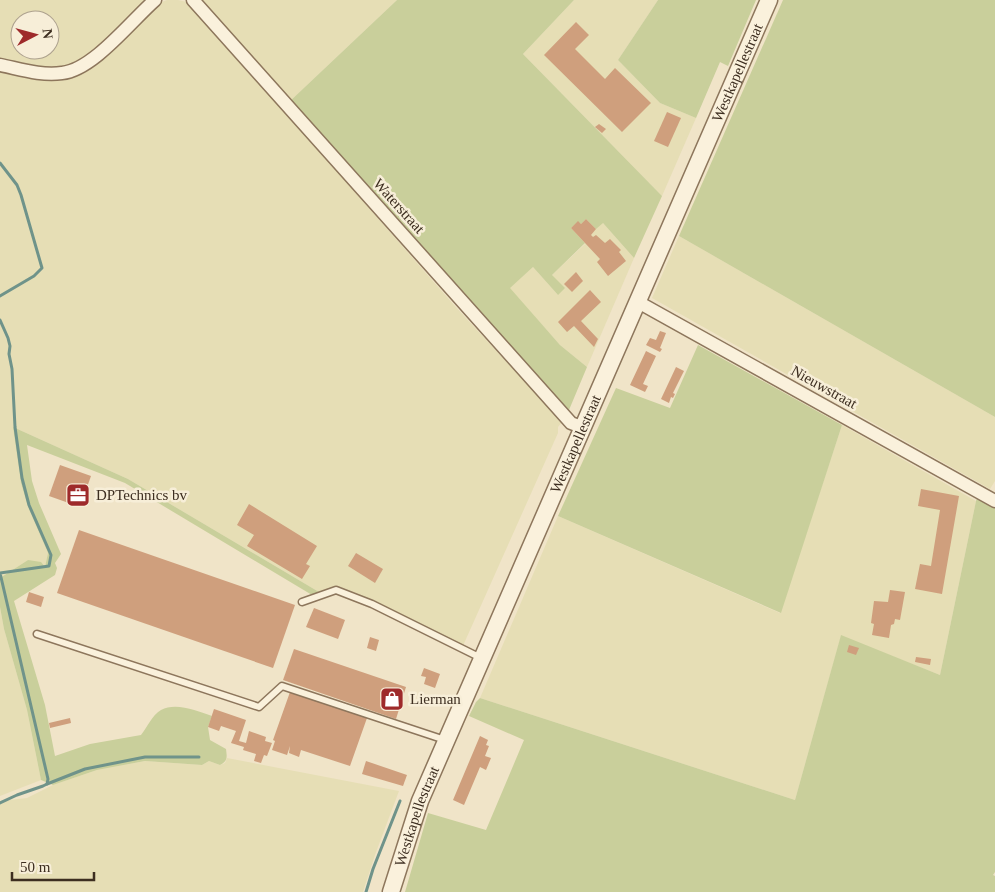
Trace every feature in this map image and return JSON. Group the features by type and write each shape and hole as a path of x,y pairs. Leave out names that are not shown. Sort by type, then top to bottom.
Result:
{"street":[{"path":"0,65 52,74 76,70 96,57 155,0"},
{"name":"Waterstraat","path":"194,0 571,423 584,428"},
{"name":"Westkapellestraat","path":"392,892 414,818 446,741 769,0"},
{"name":"Nieuwstraat","path":"638,302 995,501"}],"lane":[{"path":"302,602 336,590 372,604 482,658"},
{"path":"37,634 259,707 282,686 446,741"}],"shaded area":[{"path":"0,0 151,0 93,55 67,70 0,62"},
{"path":"167,0 191,3 284,107 360,198 454,305 562,422 558,427 558,433 462,648 356,593 339,589 319,592 128,479 13,427 21,483 28,507 48,553 45,568 28,560 0,578 0,68 62,77 154,5"},
{"path":"197,0 397,0 288,103"},
{"path":"574,0 658,0 618,60 660,103 696,118 662,196 523,54"},
{"path":"586,219 603,223 634,258 587,367 560,345 509,288 533,267 558,295 552,275 585,244 571,228 578,221"},
{"path":"679,236 995,417 995,481 990,489 652,298"},
{"path":"842,425 976,501 940,675 841,636 795,800 480,698 558,516 780,613"},
{"path":"0,607 4,629 27,710 41,780 0,796"},
{"path":"227,758 399,791 363,892 0,892 0,801 27,798 53,785 97,770 145,761 202,765 209,761 220,765 225,763"}],"green space":[{"path":"397,0 574,0 523,54 662,196 634,258 603,223 596,229 586,219 581,224 578,222 571,228 585,243 552,275 565,288 558,295 533,267 510,288 560,345 587,367 569,410 288,103"},
{"path":"658,0 756,0 728,66 720,62 696,118 660,103 618,60"},
{"path":"783,0 995,0 995,417 679,236"},
{"path":"698,345 842,425 781,613 558,516 616,388 670,408"},
{"path":"13,427 128,479 319,592 312,595 125,483 27,445 32,481 39,503 61,554 55,563 57,568 55,575 14,601 45,705 55,756 90,744 141,735 158,712 167,708 180,707 212,716 208,727 210,740 226,749 227,754 224,762 220,765 209,761 202,765 145,761 97,770 53,785 41,780 27,710 4,629 0,607 0,578 28,560 41,562 45,567 48,553 28,507 21,483"},
{"path":"978,495 995,504 995,872 993,875 995,876 995,892 405,892 428,813 486,830 524,740 469,716 480,698 795,800 841,635 940,675"}],"building":[{"path":"576,22 589,35 575,49 605,79 615,68 651,103 622,132 544,55"},
{"path":"667,112 681,118 668,147 654,141"},
{"path":"599,124 606,129 602,133 595,127"},
{"path":"586,219 596,229 591,235 593,237 596,235 605,243 610,239 621,250 619,252 626,261 608,276 597,262 600,259 571,228 578,221 581,224"},
{"path":"576,272 583,281 572,292 564,284"},
{"path":"590,290 601,302 581,321 598,339 594,347 574,326 567,332 558,322"},
{"path":"660,331 666,333 660,352 646,345 650,338 656,340"},
{"path":"646,351 656,356 643,384 648,386 645,392 630,385"},
{"path":"676,367 684,371 673,393 675,394 673,398 671,397 669,403 661,399"},
{"path":"60,465 91,476 80,507 49,496"},
{"path":"921,489 959,496 942,594 915,589 920,564 931,566 940,510 918,506"},
{"path":"249,504 317,546 306,564 310,566 302,579 247,546 254,535 237,525"},
{"path":"79,530 295,605 273,668 57,593"},
{"path":"356,553 383,569 375,583 348,566"},
{"path":"890,590 905,592 900,620 895,619 894,624 891,625 889,638 872,635 874,624 871,623 874,601 888,602"},
{"path":"29,592 44,597 41,607 26,602"},
{"path":"314,608 345,620 338,639 306,627"},
{"path":"370,637 379,640 376,651 367,648"},
{"path":"849,645 859,648 856,655 847,652"},
{"path":"294,649 406,687 396,719 283,680"},
{"path":"916,657 931,659 930,665 915,662"},
{"path":"424,668 440,674 435,688 424,684 426,677 421,676"},
{"path":"290,692 367,718 350,766 301,750 299,757 289,753 290,746 287,755 272,750 275,741 273,740"},
{"path":"214,709 246,720 239,741 246,743 249,731 266,737 265,741 272,743 267,756 264,755 261,763 254,761 256,754 243,750 244,747 231,743 236,731 221,726 219,731 208,727"},
{"path":"70,718 71,723 50,728 49,723"},
{"path":"480,736 488,740 486,745 489,746 485,756 491,758 486,770 480,767 464,805 453,800"},
{"path":"366,761 407,775 403,786 362,774"}],"waterway":[{"path":"0,163 17,185 42,268 34,276 0,296"},
{"path":"0,320 10,346 15,427 22,478 29,505 51,555 49,566 0,573 48,779 47,784 0,803"},
{"path":"47,784 85,769 145,757 199,757"},
{"path":"366,892 400,801"}],"place":[{"name":"DPTechnics bv","path":"78,495"},
{"name":"Lierman","path":"392,699"}]}
